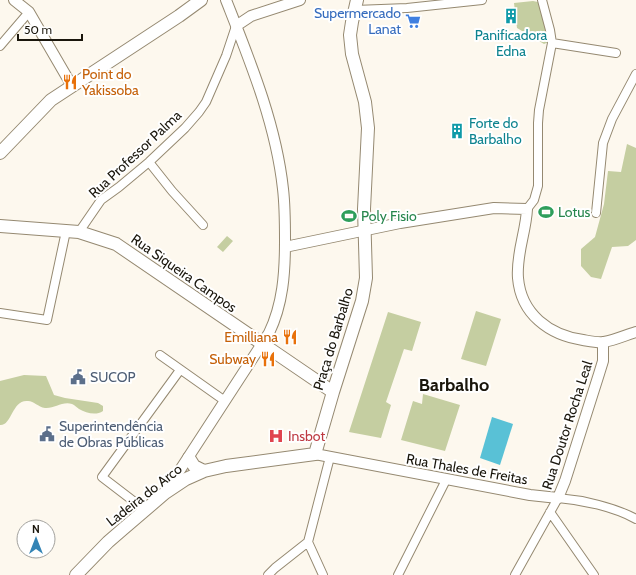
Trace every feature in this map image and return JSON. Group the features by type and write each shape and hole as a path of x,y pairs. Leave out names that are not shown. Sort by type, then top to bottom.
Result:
{"main road":[{"path":"0,153 51,100 201,0"},
{"name":"Praça do Barbalho","path":"315,454 364,291 366,278 365,231 368,128 365,102 350,43 352,22 356,5"},
{"name":"Rua Siqueira Campos","path":"0,226 79,232 116,244 333,392"},
{"name":"Ladeira do Arco","path":"76,575 108,542 165,493 186,479 204,471 226,466 315,454"},
{"path":"189,458 194,466 204,471"}],"street":[{"path":"14,0 29,12 72,86"},
{"path":"165,493 269,333 279,309 285,273 283,189 277,152 264,103 226,0"},
{"path":"236,26 251,16 300,0"},
{"path":"356,5 407,8 482,0"},
{"path":"285,247 400,223 494,208 527,208 534,200 538,186 539,110 552,43 542,0"},
{"path":"0,46 29,12"},
{"name":"Rua Professor Palma","path":"79,232 101,200 149,162 185,128 199,112 206,102 226,56 236,26"},
{"path":"552,43 616,53"},
{"path":"596,213 603,143 612,119 636,74"},
{"path":"149,162 172,191 203,225"},
{"name":"Rua Doutor Rocha Leal","path":"516,575 558,498 565,481 603,362 603,342 566,337 550,330 538,320 526,303 519,287 518,269 520,247 527,208"},
{"path":"0,313 47,320 66,231"},
{"path":"603,342 636,332"},
{"path":"160,355 225,401"},
{"path":"145,510 102,477 180,370"},
{"name":"Rua Thales de Freitas","path":"315,454 530,495 576,500 619,511 636,519"},
{"path":"268,575 308,542 330,457"},
{"path":"398,575 446,480"},
{"path":"550,512 594,575"},
{"path":"308,542 323,575"}],"green space":[{"path":"533,1 538,2 542,9 549,42 544,44 517,28 514,3"},
{"path":"627,144 636,148 636,240 628,246 612,247 601,279 591,277 581,266 581,249 595,237 604,204 608,171 621,172"},
{"path":"227,236 233,241 223,252 217,247"},
{"path":"476,311 501,319 486,366 461,359"},
{"path":"388,312 421,322 412,351 404,349 386,402 391,405 381,438 349,432"},
{"path":"24,375 46,376 54,395 98,403 103,406 103,411 94,414 88,413 79,409 73,404 68,403 45,408 30,401 23,401 15,408 7,421 0,425 0,381"},
{"path":"423,394 460,405 445,451 401,440 413,401 422,404"}],"water":[{"path":"492,417 513,424 500,465 480,458"}],"place":[{"name":"Panificadora Edna","path":"511,16"},
{"name":"Supermercado Lanat","path":"413,21"},
{"name":"Point do Yakissoba","path":"70,82"},
{"name":"Forte do Barbalho","path":"457,131"},
{"name":"Lotus","path":"546,212"},
{"name":"Poly Fisio","path":"349,216"},
{"name":"Emilliana","path":"290,337"},
{"name":"Subway","path":"268,359"},
{"name":"SUCOP","path":"78,377"},
{"name":"Superintendência de Obras Públicas","path":"47,434"},
{"name":"Insbot","path":"276,436"}],"district":[{"name":"Barbalho","path":"454,385"}]}
